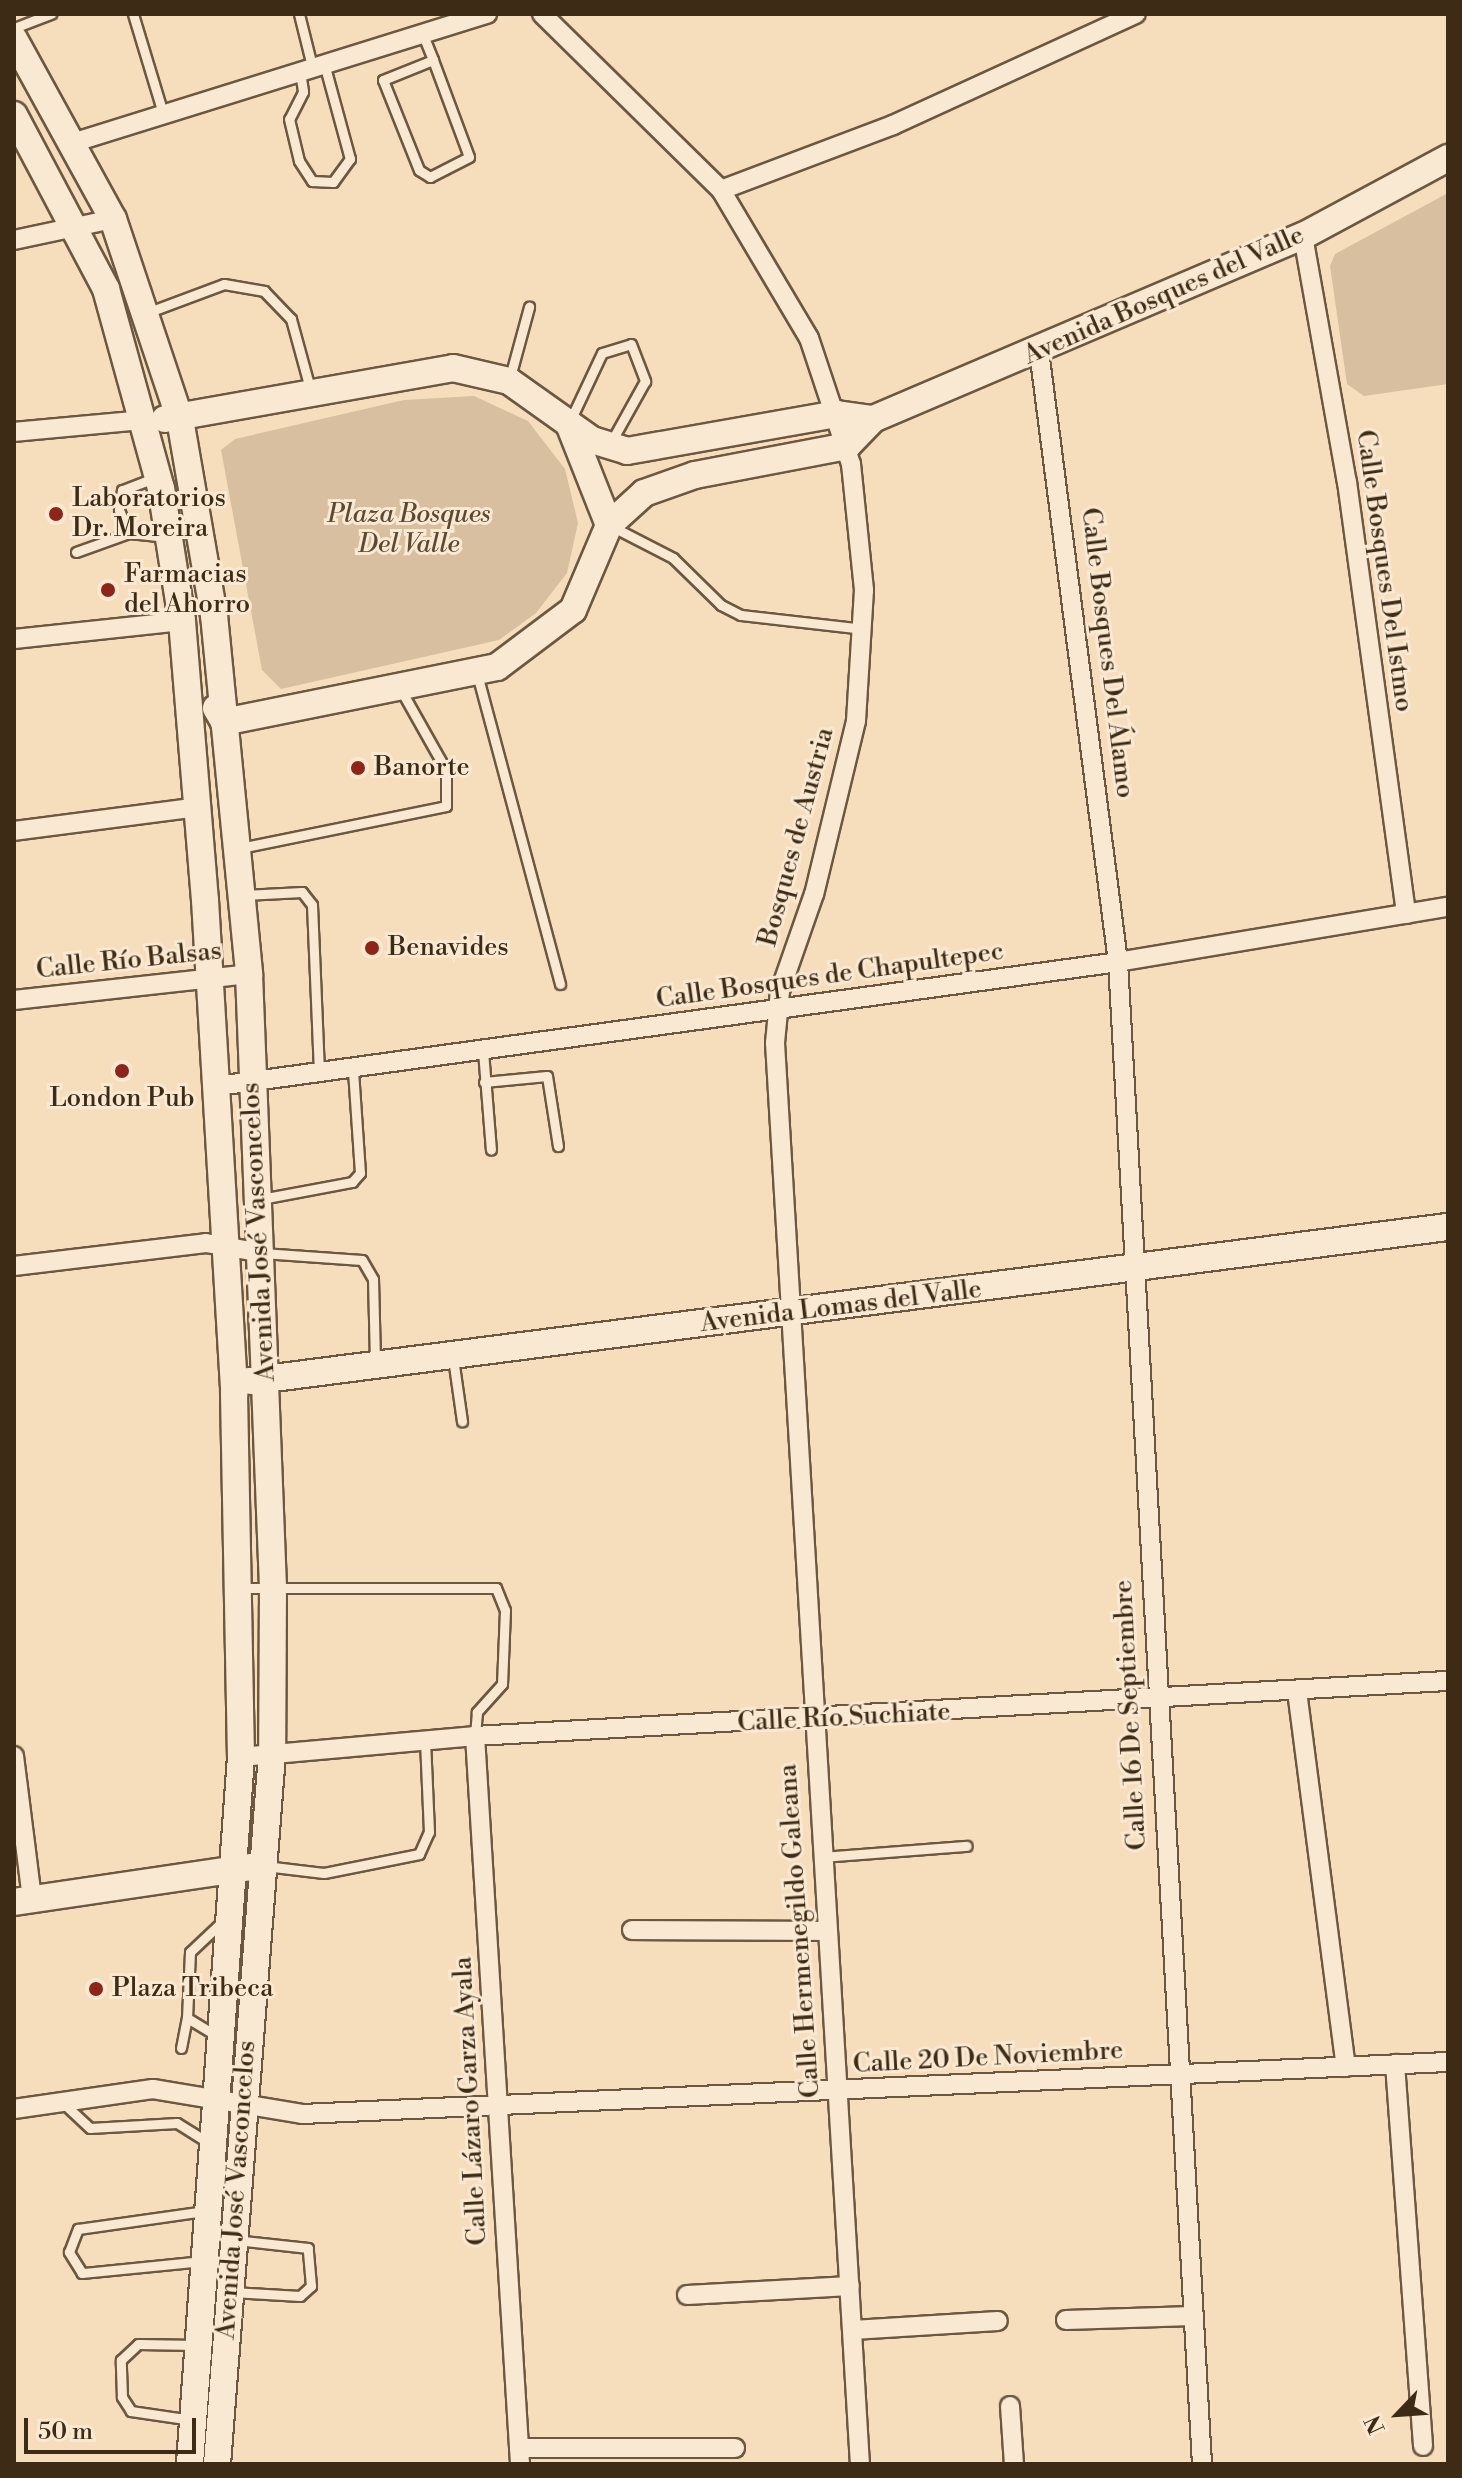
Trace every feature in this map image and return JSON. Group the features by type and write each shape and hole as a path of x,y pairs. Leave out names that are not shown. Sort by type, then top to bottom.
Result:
{"main road":[{"name":"Avenida José Vasconcelos","path":"15,38 113,219 149,312 180,419 209,582 249,974 273,1588 272,1754 217,2464"},
{"name":"Avenida José Vasconcelos","path":"14,115 78,230 123,334 158,477 182,621 211,978 227,1246 241,1588 241,1757 190,2464"},
{"name":"Avenida Bosques del Valle","path":"847,446 873,419 1039,351 1303,236 1448,158"},
{"path":"143,420 180,419 453,368 509,381 569,424 609,447 679,447 837,414 873,419"},
{"path":"569,424 609,525"},
{"path":"182,621 224,722 477,674 517,656 573,610 609,525 631,502 670,482 847,446"},
{"name":"Avenida Lomas del Valle","path":"233,1383 453,1358 1448,1227"},
{"path":"23,1900 234,1867 262,1866"}],"street":[{"path":"72,143 162,110 487,14"},
{"name":"Bosques de Austria","path":"542,14 721,190 809,338 847,446 864,629 843,788 777,1010"},
{"path":"721,190 893,125 1136,14"},
{"path":"14,240 78,230 113,219"},
{"name":"Calle Bosques Del Istmo","path":"1303,236 1347,482 1406,914"},
{"name":"Calle Bosques Del Álamo","path":"1039,351 1118,962"},
{"path":"14,432 143,420"},
{"path":"14,639 182,621"},
{"path":"14,831 198,807"},
{"name":"Calle Bosques de Chapultepec","path":"218,1086 1118,962 1448,907"},
{"name":"Calle 16 De Septiembre","path":"1118,962 1156,1701 1202,2464"},
{"name":"Calle Río Balsas","path":"14,1000 249,974"},
{"name":"Calle Hermenegildo Galeana","path":"777,1010 787,1314 860,2464"},
{"path":"14,1266 227,1246 262,1253"},
{"name":"Calle Río Suchiate","path":"241,1757 475,1736 1156,1701 1448,1681"},
{"path":"1297,1691 1346,2067"},
{"name":"Calle Lázaro Garza Ayala","path":"475,1736 519,2456"},
{"path":"14,1756 23,1900"},
{"path":"632,1930 827,1931"},
{"name":"Calle 20 De Noviembre","path":"14,2109 153,2089 215,2096 243,2106 302,2114 1448,2062"},
{"path":"1395,2064 1423,2446"},
{"path":"687,2295 850,2286"},
{"path":"1066,2320 1193,2316"},
{"path":"853,2330 998,2321"},
{"path":"1010,2406 1014,2464"},
{"path":"519,2456 735,2448"}],"lane":[{"path":"15,38 51,14"},
{"path":"133,14 162,110"},
{"path":"299,14 312,66 350,159 333,182 312,181 299,161 289,119 312,66"},
{"path":"423,35 433,60 469,157 430,177 419,170 383,80 433,60"},
{"path":"149,312 224,284 264,291 291,319 312,395"},
{"path":"509,381 529,307"},
{"path":"569,424 602,353 631,344 645,381 609,447"},
{"path":"129,533 122,490 158,477"},
{"path":"609,525 673,558 721,605 741,615 864,629"},
{"path":"76,552 129,533 169,537"},
{"path":"477,674 560,984"},
{"path":"237,848 446,806 446,770 401,690"},
{"path":"241,895 302,892 312,905 319,1073"},
{"path":"483,1051 491,1150"},
{"path":"258,1200 352,1182 364,1159 353,1069"},
{"path":"484,1082 547,1076 558,1146"},
{"path":"262,1253 362,1260 373,1279 375,1368"},
{"path":"453,1358 462,1421"},
{"path":"241,1588 496,1588 505,1610 502,1684 477,1712 475,1736"},
{"path":"262,1866 324,1873 419,1854 429,1832 425,1740"},
{"path":"822,1857 967,1846"},
{"path":"181,2048 187,2018 190,1952 230,1916"},
{"path":"187,2018 220,2037"},
{"path":"62,2102 90,2128 177,2123 212,2144"},
{"path":"203,2261 82,2273 69,2252 78,2229 207,2210"},
{"path":"229,2291 300,2296 311,2286 308,2248 234,2240"},
{"path":"193,2420 131,2411 122,2397 121,2360 138,2344 197,2345"}],"green space":[{"path":"1448,193 1448,384 1364,396 1347,384 1330,266 1335,254"},
{"name":"Plaza Bosques Del Valle","path":"474,396 528,421 565,469 578,523 567,573 536,613 499,640 281,689 262,670 221,450 235,439 404,400"}],"place":[{"name":"Laboratorios Dr. Moreira","path":"56,514"},
{"name":"Farmacias del Ahorro","path":"108,590"},
{"name":"Banorte","path":"358,768"},
{"name":"Benavides","path":"372,948"},
{"name":"London Pub","path":"122,1071"},
{"name":"Plaza Tribeca","path":"96,1989"}]}
